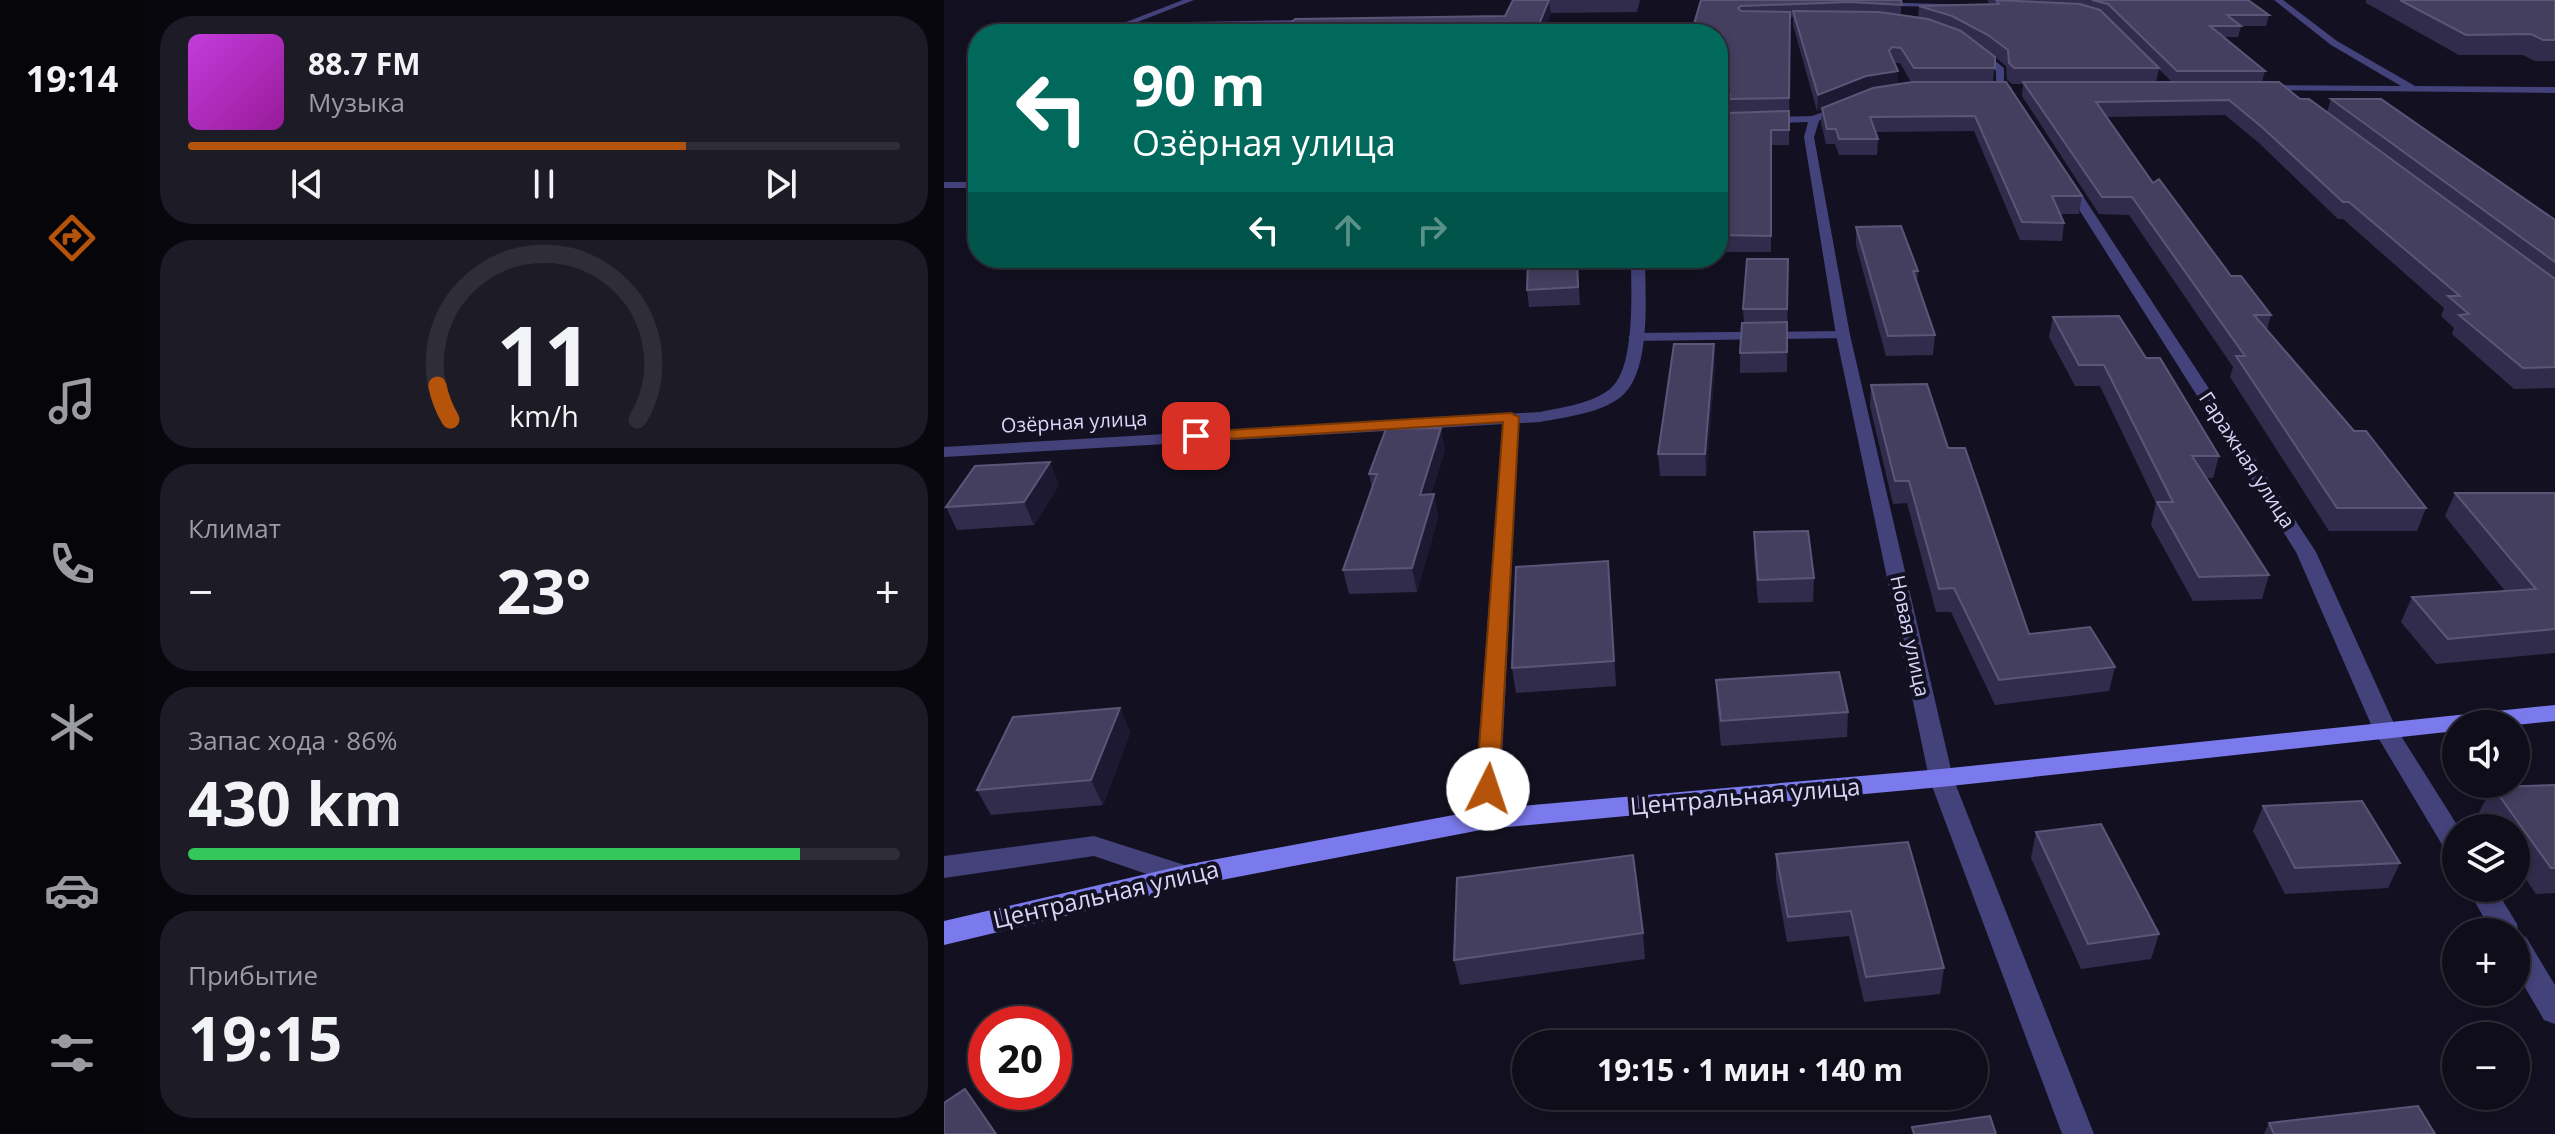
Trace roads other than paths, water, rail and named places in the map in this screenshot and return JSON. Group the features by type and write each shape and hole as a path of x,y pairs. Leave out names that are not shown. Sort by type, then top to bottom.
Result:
{"street":[{"path":"1132,24 1190,0"},
{"path":"2278,0 2334,43 2411,88"},
{"path":"1858,4 1990,8"},
{"path":"1210,24 1294,22"},
{"path":"1969,44 2001,70 1999,82 2011,93"},
{"path":"2255,88 2555,90"},
{"path":"2283,88 2308,107"},
{"path":"1728,122 1814,119 1838,108"},
{"name":"Новая улица","path":"1814,119 1809,137 1843,335 1941,778 2078,1134"},
{"name":"Гаражная улица","path":"2060,169 2306,552 2385,729 2442,823"},
{"path":"944,185 968,185"},
{"path":"1638,268 1635,337 1843,335"},
{"name":"Озёрная улица","path":"944,452 1540,417 1581,407 1617,392 1628,380 1635,337"},
{"path":"1486,819 1511,417"},
{"name":"Центральная улица","path":"944,933 1185,876 1486,819 1941,778 2555,713"},
{"path":"944,867 1094,846 1185,876"},
{"path":"2530,969 2555,1011"}]}
